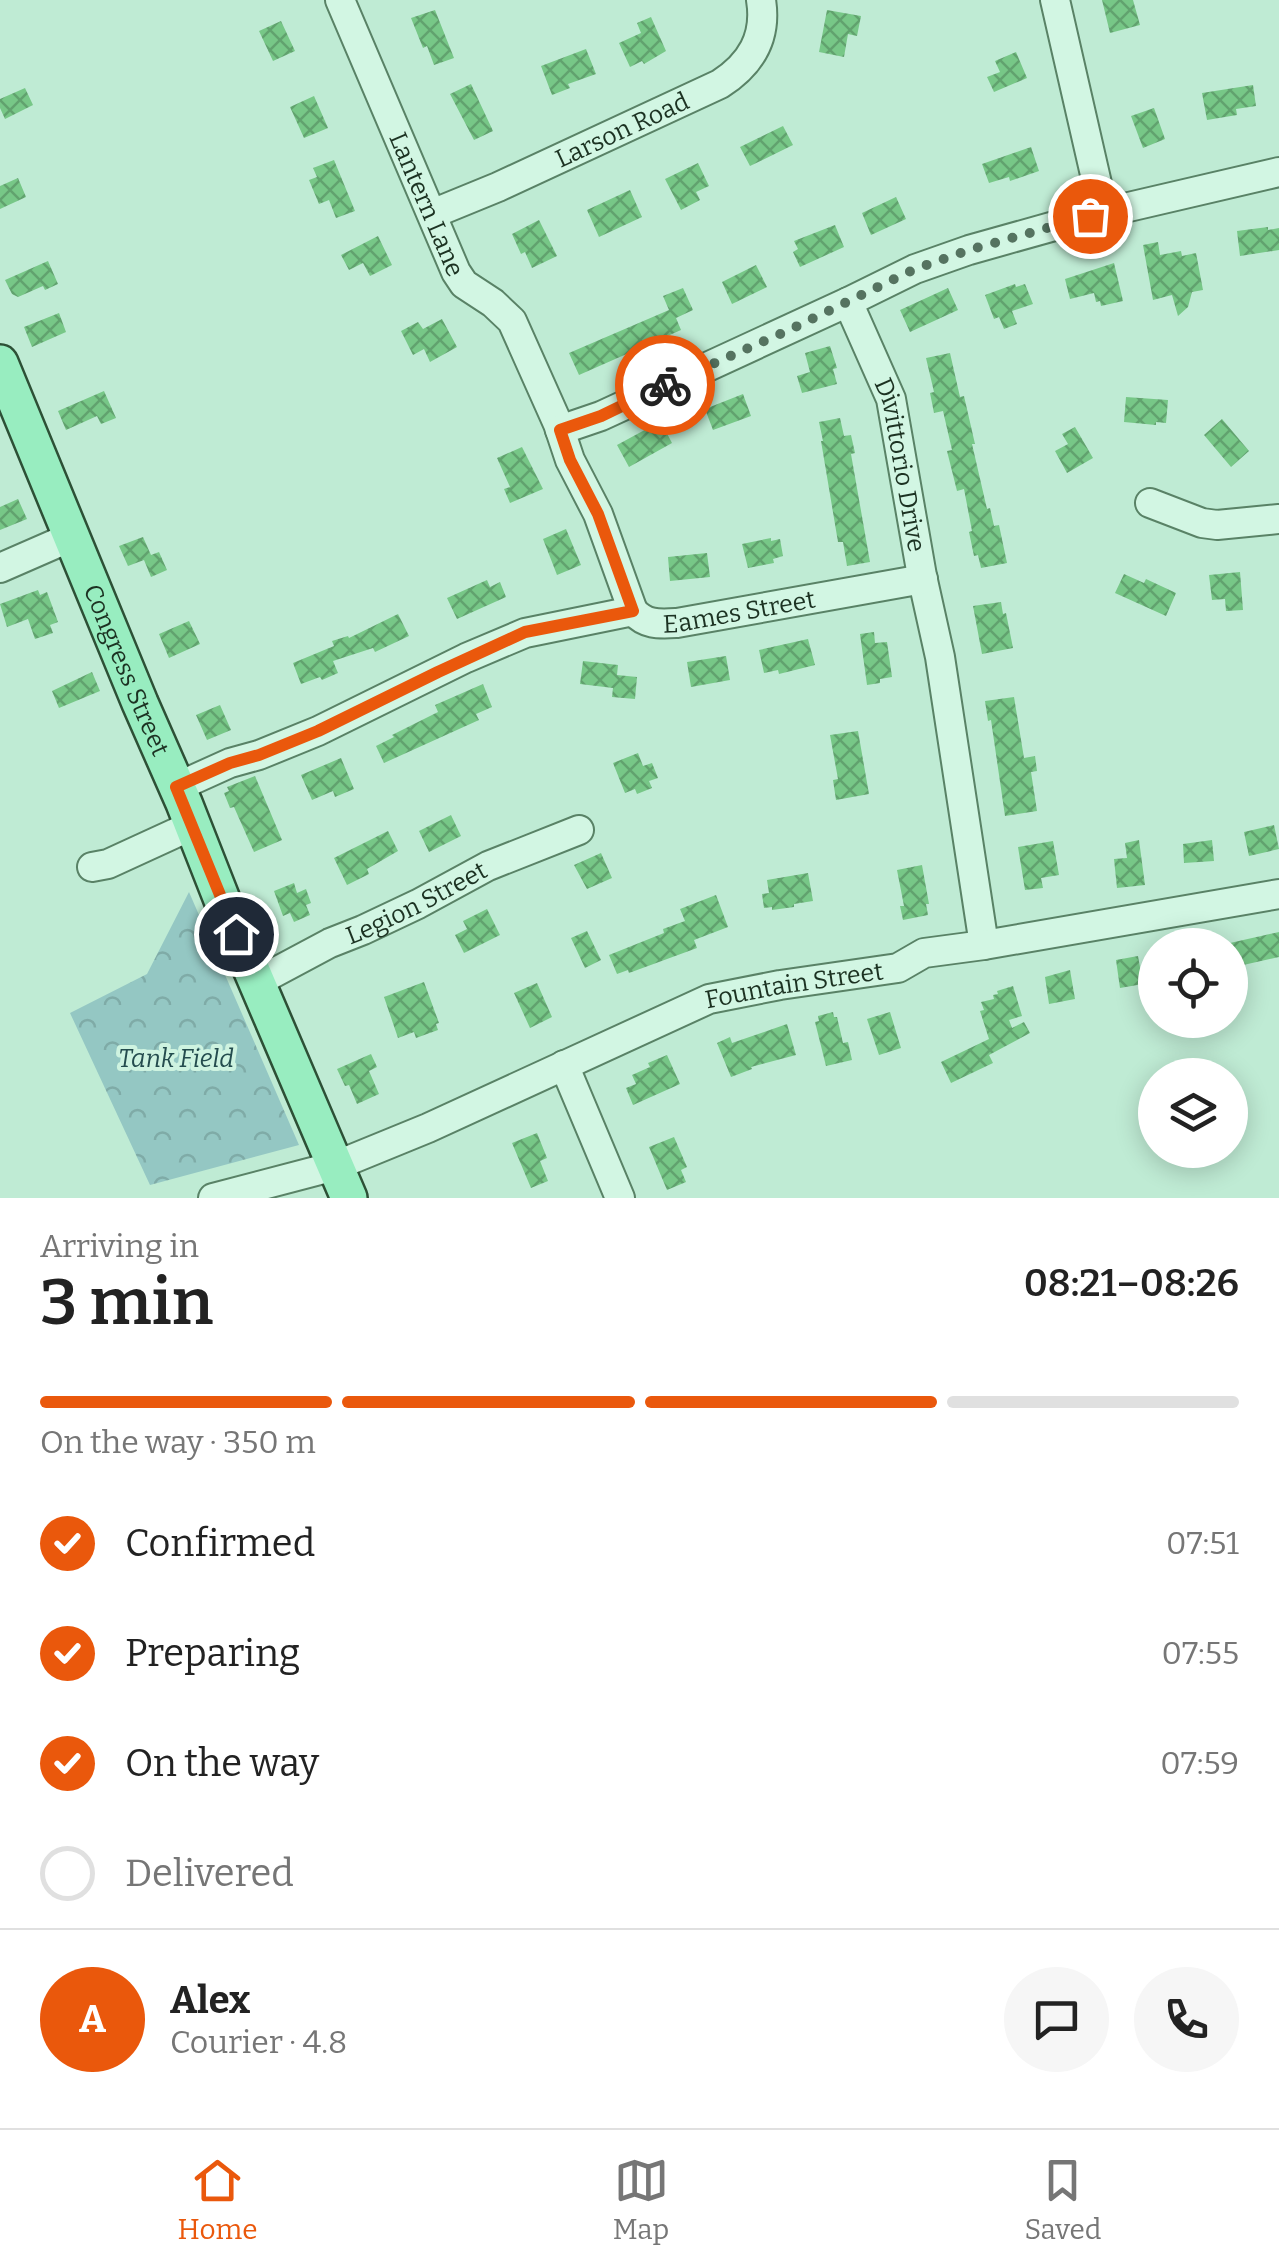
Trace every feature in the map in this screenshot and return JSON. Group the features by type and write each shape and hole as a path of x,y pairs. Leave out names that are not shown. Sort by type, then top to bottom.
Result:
{"main road":[{"name":"Congress Street","path":"0,362 342,1182"}],"street":[{"name":"Lantern Lane","path":"340,0 450,258 464,284 512,321 570,460 598,514 633,611"},
{"name":"Larson Road","path":"432,214 498,187 732,76 760,37 761,0"},
{"path":"1055,0 1104,214"},
{"path":"560,430 601,416 915,269 969,250 1104,214 1279,172"},
{"name":"Divittorio Drive","path":"848,302 890,399 940,657 984,945"},
{"path":"1150,503 1217,526 1279,520"},
{"path":"0,568 72,537"},
{"name":"Eames Street","path":"176,787 318,731 525,632 633,611 640,620 651,624 676,623 923,579"},
{"path":"92,868 192,825"},
{"name":"Legion Street","path":"257,982 488,866 580,830"},
{"name":"Fountain Street","path":"213,1198 342,1182 428,1128 709,999 898,968 924,953 1279,894"},
{"path":"564,1064 620,1198"}],"green space":[{"name":"Tank Field","path":"189,892 299,1145 150,1185 70,1013 147,974"}],"building":[{"path":"1102,0 1133,0 1140,25 1110,33"},
{"path":"435,10 454,58 434,65 411,18"},
{"path":"827,10 861,16 857,36 848,34 844,57 819,52"},
{"path":"651,17 666,51 630,67 619,43 641,33 637,23"},
{"path":"281,21 295,51 273,61 259,31"},
{"path":"586,49 596,74 568,84 570,88 552,95 541,66"},
{"path":"1016,52 1027,78 994,92 987,77 1000,72 995,61"},
{"path":"471,84 493,131 474,140 450,94"},
{"path":"1253,85 1256,106 1236,109 1237,115 1207,120 1202,93"},
{"path":"25,88 33,105 5,119 0,99"},
{"path":"314,96 328,128 304,138 290,107"},
{"path":"1154,108 1165,139 1143,148 1131,116"},
{"path":"783,126 793,145 750,166 740,147"},
{"path":"1031,147 1039,171 989,183 982,164"},
{"path":"334,160 355,211 336,218 329,200 319,204 309,180 317,177 313,168"},
{"path":"698,163 709,186 696,192 700,200 681,210 665,179"},
{"path":"18,178 26,197 0,209 0,186"},
{"path":"630,190 642,217 599,237 587,210"},
{"path":"896,197 906,219 871,235 862,213"},
{"path":"539,220 557,256 532,268 512,234"},
{"path":"835,225 844,247 800,267 793,252 798,249 794,241"},
{"path":"1279,228 1279,250 1240,256 1237,231"},
{"path":"378,236 392,265 370,276 363,263 349,270 341,255"},
{"path":"1158,242 1160,255 1196,253 1203,290 1192,292 1188,307 1178,316 1172,295 1153,300 1143,245"},
{"path":"48,261 58,284 18,297 12,294 5,280"},
{"path":"1114,263 1123,301 1101,306 1094,293 1070,299 1065,279"},
{"path":"756,265 767,287 732,304 722,282"},
{"path":"1025,284 1033,304 1012,311 1017,324 1004,329 999,317 994,319 985,295"},
{"path":"683,288 693,310 676,318 681,330 579,375 569,353 669,310 663,296"},
{"path":"948,288 958,310 910,332 900,310"},
{"path":"59,313 66,332 32,347 24,327"},
{"path":"442,319 457,347 430,362 424,349 413,355 401,331 418,322 423,329"},
{"path":"830,346 837,384 802,393 797,376 810,372 805,353"},
{"path":"950,353 960,397 964,396 987,509 990,508 994,526 999,525 1007,563 981,568 978,555 974,556 964,489 957,491 947,451 952,450 943,411 934,413 930,393 934,392 926,358"},
{"path":"104,391 116,418 101,424 97,416 66,430 58,411"},
{"path":"743,394 751,416 713,430 705,409"},
{"path":"1126,397 1168,400 1166,423 1124,422"},
{"path":"840,418 844,436 851,435 855,453 851,454 870,562 847,566 843,542 838,542 819,422"},
{"path":"1222,419 1249,451 1231,467 1204,435"},
{"path":"662,424 672,443 629,467 617,445"},
{"path":"1075,427 1093,458 1067,473 1055,451 1068,444 1062,434"},
{"path":"522,447 543,489 510,503 504,489 510,487 497,458"},
{"path":"18,499 27,519 0,530 0,507"},
{"path":"566,529 581,565 557,575 543,539"},
{"path":"143,537 151,555 159,552 167,570 151,577 144,560 128,566 119,546"},
{"path":"780,539 783,556 773,559 774,563 748,568 742,544"},
{"path":"707,553 710,577 670,581 668,557"},
{"path":"1240,572 1243,610 1226,611 1225,599 1212,600 1209,575"},
{"path":"1124,574 1176,593 1166,616 1115,593"},
{"path":"487,580 490,587 500,582 506,597 457,619 447,598"},
{"path":"38,590 40,595 47,592 58,622 50,625 53,633 35,639 28,619 7,627 0,604"},
{"path":"1001,602 1013,648 982,654 973,606"},
{"path":"398,614 409,636 375,652 373,648 333,661 338,673 301,684 293,663 334,646 332,641 349,638"},
{"path":"189,621 200,644 169,658 159,634"},
{"path":"874,632 875,643 887,642 892,677 867,685 860,634"},
{"path":"808,639 815,665 779,674 778,670 764,673 759,650"},
{"path":"726,656 730,680 691,687 687,662"},
{"path":"583,661 618,665 617,675 637,677 635,699 612,697 613,688 580,684"},
{"path":"92,672 100,691 59,708 52,691"},
{"path":"483,684 492,707 476,714 479,720 384,763 376,746 438,712 435,705"},
{"path":"1014,697 1024,758 1035,756 1037,771 1031,772 1037,811 1005,816 985,701"},
{"path":"220,705 231,730 207,740 196,715"},
{"path":"858,731 869,794 836,800 833,780 838,779 830,735"},
{"path":"638,753 643,766 652,763 658,778 649,781 652,788 637,794 635,789 625,793 613,763"},
{"path":"341,758 354,789 335,797 333,791 312,800 301,775"},
{"path":"255,776 282,840 254,852 224,793 229,791 227,787"},
{"path":"451,815 461,836 429,852 419,831"},
{"path":"1274,825 1279,849 1249,856 1244,832"},
{"path":"388,831 398,851 367,869 369,874 347,885 334,858"},
{"path":"1139,840 1145,885 1117,888 1114,859 1127,858 1125,843"},
{"path":"1212,840 1214,861 1184,863 1183,844"},
{"path":"1053,841 1059,875 1041,878 1043,888 1025,890 1018,847"},
{"path":"601,853 612,878 587,889 574,865"},
{"path":"922,865 928,915 903,920 897,870"},
{"path":"808,873 813,901 794,907 764,908 762,894 769,893 767,880"},
{"path":"294,883 297,893 306,889 311,903 306,905 310,915 294,922 290,913 283,916 274,891"},
{"path":"716,895 728,927 694,940 697,948 617,974 609,955 664,933 663,929 685,921 680,909"},
{"path":"487,909 500,935 464,953 455,935 467,929 463,921"},
{"path":"587,931 601,960 585,968 571,938"},
{"path":"1279,932 1279,957 1248,964 1248,939"},
{"path":"1138,956 1138,985 1120,988 1116,960"},
{"path":"1070,970 1075,999 1049,1004 1045,977"},
{"path":"424,982 438,1030 416,1038 414,1032 398,1038 384,997"},
{"path":"537,983 552,1017 530,1028 514,993"},
{"path":"1013,986 1022,1016 1009,1020 1012,1028 1024,1022 1030,1033 989,1055 993,1063 951,1083 941,1062 989,1039 981,1002 994,999 997,991"},
{"path":"833,1012 852,1060 826,1066 815,1022 819,1021 818,1016"},
{"path":"890,1012 901,1048 879,1055 867,1019"},
{"path":"787,1024 796,1055 751,1067 731,1077 717,1043 730,1037 732,1043"},
{"path":"371,1054 377,1067 369,1071 379,1094 357,1104 337,1069"},
{"path":"667,1055 680,1084 633,1105 626,1088 636,1084 632,1075"},
{"path":"537,1133 547,1158 540,1161 548,1181 531,1188 512,1143"},
{"path":"674,1137 687,1167 681,1170 686,1182 667,1190 649,1147"}],"way so far":[{"path":"665,385 915,269 1090,216"}],"route":[{"path":"236,934 176,787 318,731 525,632 633,611 598,514 570,460 560,430 601,416 665,385"}]}
